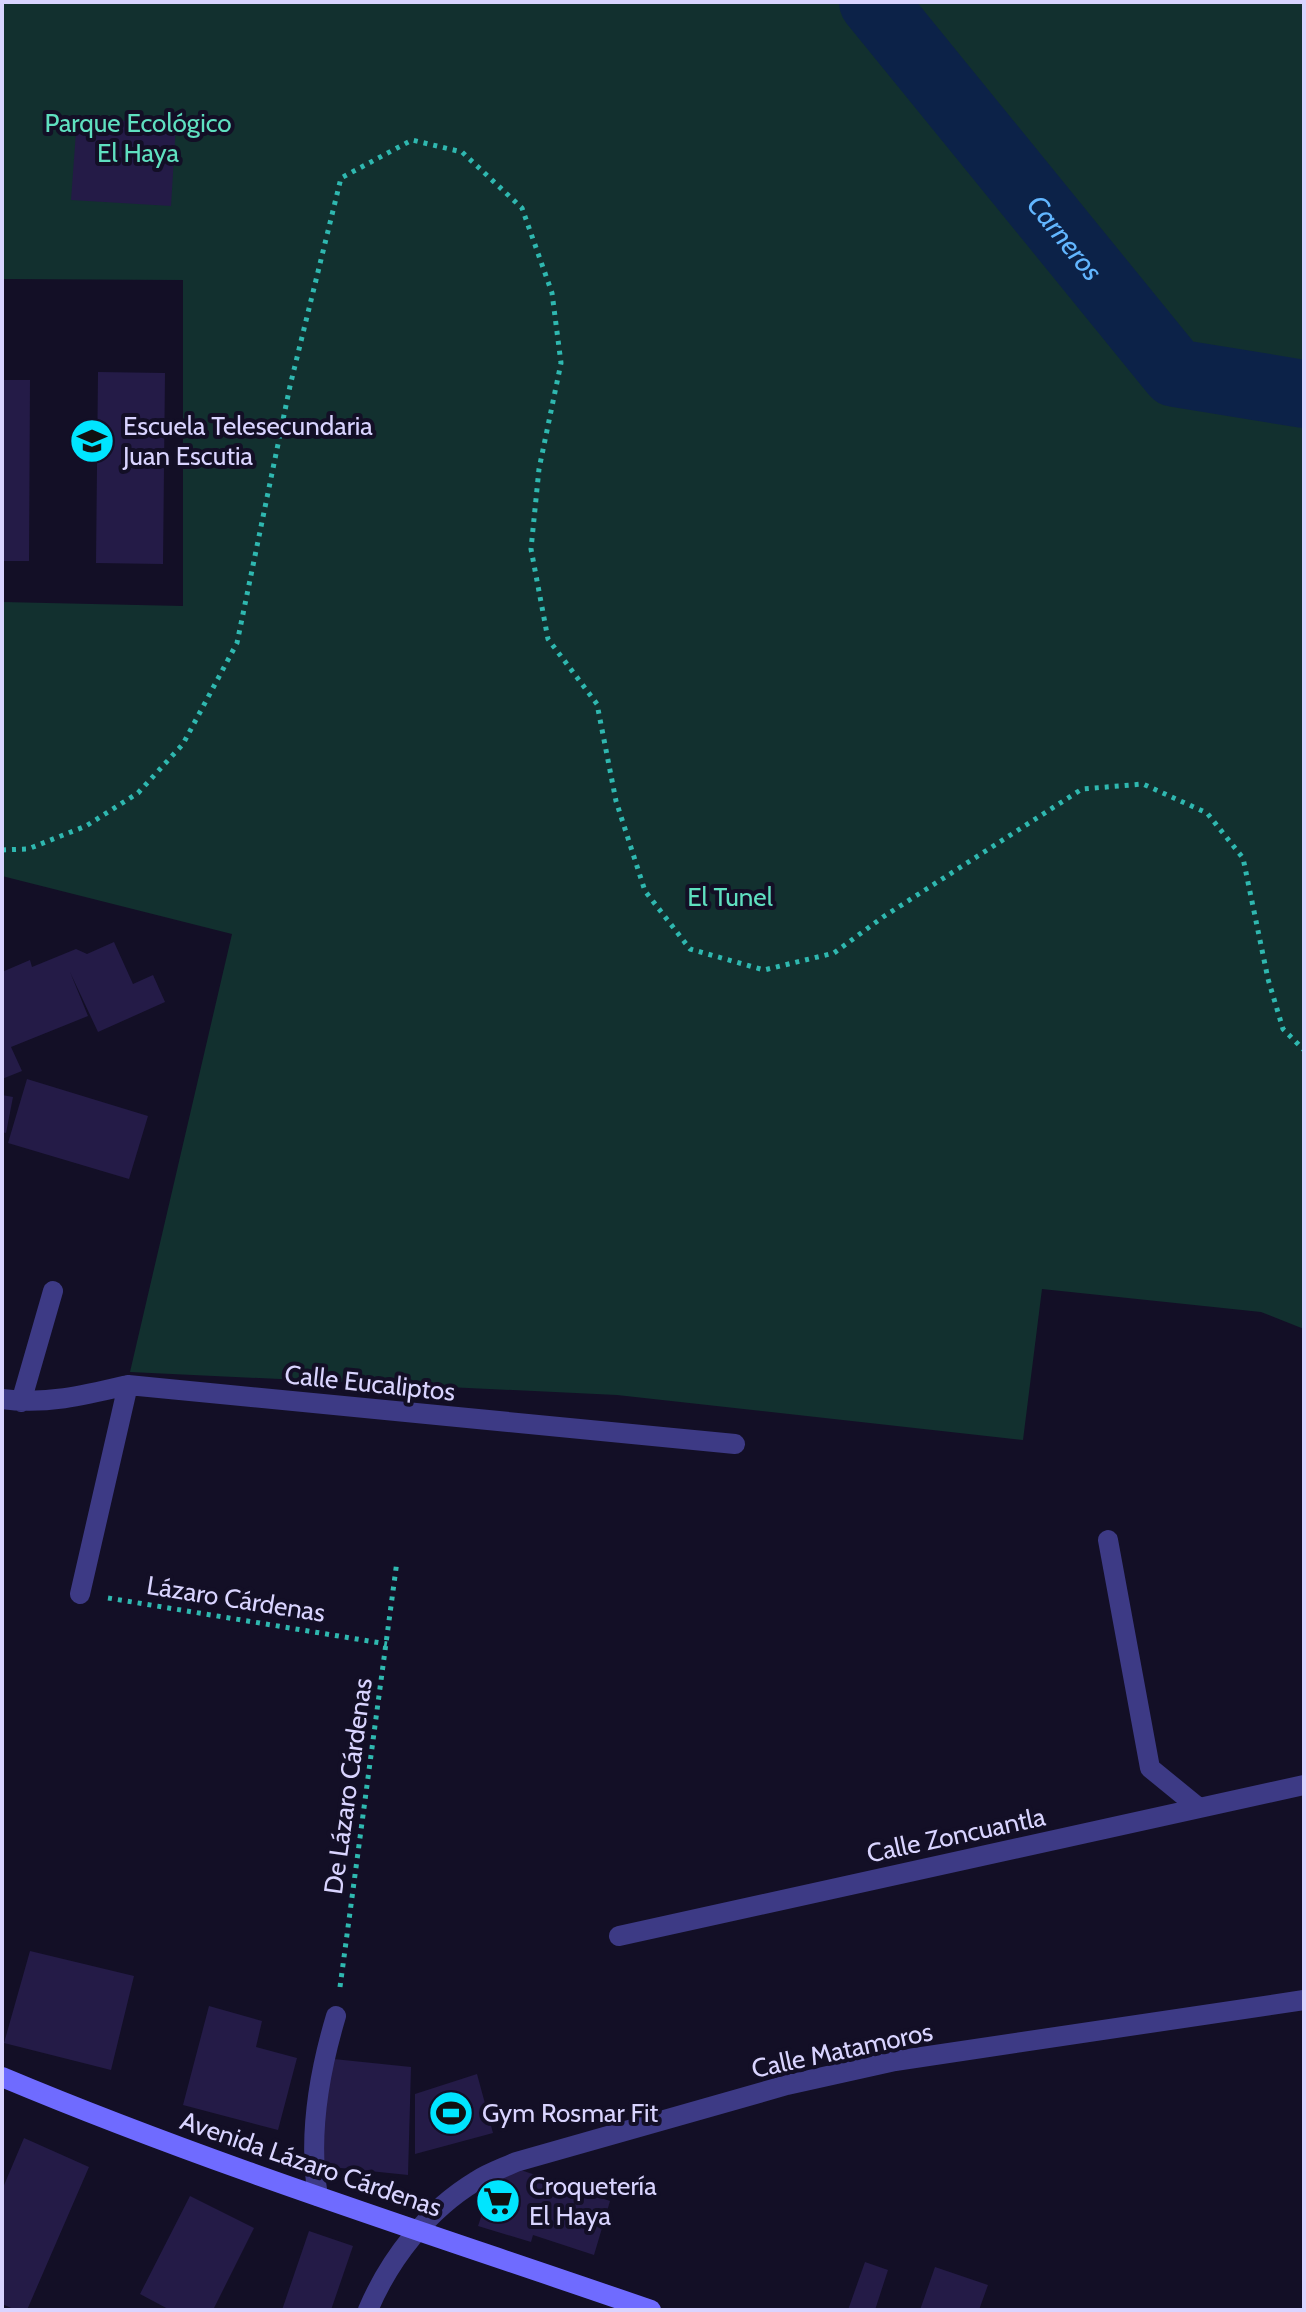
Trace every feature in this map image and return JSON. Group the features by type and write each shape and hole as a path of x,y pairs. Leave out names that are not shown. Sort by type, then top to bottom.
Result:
{"main road":[{"name":"Avenida Lázaro Cárdenas","path":"2,2077 96,2116 318,2196 651,2310"}],"street":[{"path":"12,1400 53,1291"},
{"path":"80,1594 128,1385"},
{"name":"Calle Eucaliptos","path":"12,1400 63,1400 128,1385 735,1444"},
{"path":"1108,1540 1150,1768 1199,1808"},
{"name":"Calle Zoncuantla","path":"619,1936 1304,1785"},
{"name":"Calle Matamoros","path":"368,2310 377,2288 417,2229 475,2181 516,2162 787,2085 895,2061 1304,2000"},
{"path":"318,2196 312,2165 324,2058 336,2016"}],"path":[{"path":"2,850 28,849 86,826 138,793 183,744 237,643 290,386 341,178 412,140 462,152 522,208 552,293 561,363 539,469 531,549 548,639 597,704 616,801 645,891 690,949 764,970 834,953 883,917 1082,789 1143,784 1207,813 1243,858 1268,979 1283,1029 1304,1050"},
{"name":"De Lázaro Cárdenas","path":"336,2016 397,1561"},
{"name":"Lázaro Cárdenas","path":"80,1594 387,1644"}],"green space":[{"name":"El Tunel","path":"2,2 1304,2 1304,1329 1261,1312 1042,1289 1023,1440 617,1395 130,1372 232,934 2,876 2,602 183,606 183,280 2,279"}],"building":[{"path":"77,118 176,124 171,206 71,200"},
{"path":"98,372 165,373 163,564 96,563"},
{"path":"2,380 30,380 29,561 2,561"},
{"path":"114,942 133,984 153,975 165,1002 98,1032 70,972 88,1016 11,1047 22,1071 2,1079 2,972 30,960 32,967 76,949 87,954"},
{"path":"27,1079 148,1116 129,1179 8,1143"},
{"path":"2,1095 13,1097 6,1133 2,1132"},
{"path":"30,1951 134,1976 111,2070 4,2043"},
{"path":"209,2006 262,2021 256,2047 297,2058 278,2130 183,2105"},
{"path":"324,2058 411,2067 408,2175 312,2165"},
{"name":"Gym Rosmar Fit","path":"477,2074 493,2133 415,2154 415,2094"},
{"path":"24,2138 89,2167 27,2310 16,2310 2,2304 2,2190"},
{"path":"518,2169 610,2201 594,2255 533,2235 531,2242 478,2226 495,2176"},
{"path":"190,2196 254,2228 213,2310 170,2310 140,2294"},
{"path":"309,2231 353,2246 331,2310 282,2310"},
{"path":"865,2262 888,2270 875,2310 848,2310"},
{"path":"935,2267 988,2285 979,2310 920,2310"}],"waterway":[{"name":"Carneros","path":"873,2 1175,373 1304,394"}],"place":[{"name":"Escuela Telesecundaria Juan Escutia","path":"92,441"},
{"name":"Gym Rosmar Fit","path":"451,2113"},
{"name":"Croquetería El Haya","path":"498,2201"}],"park label":[{"name":"Parque Ecológico El Haya","path":"138,138"}]}
